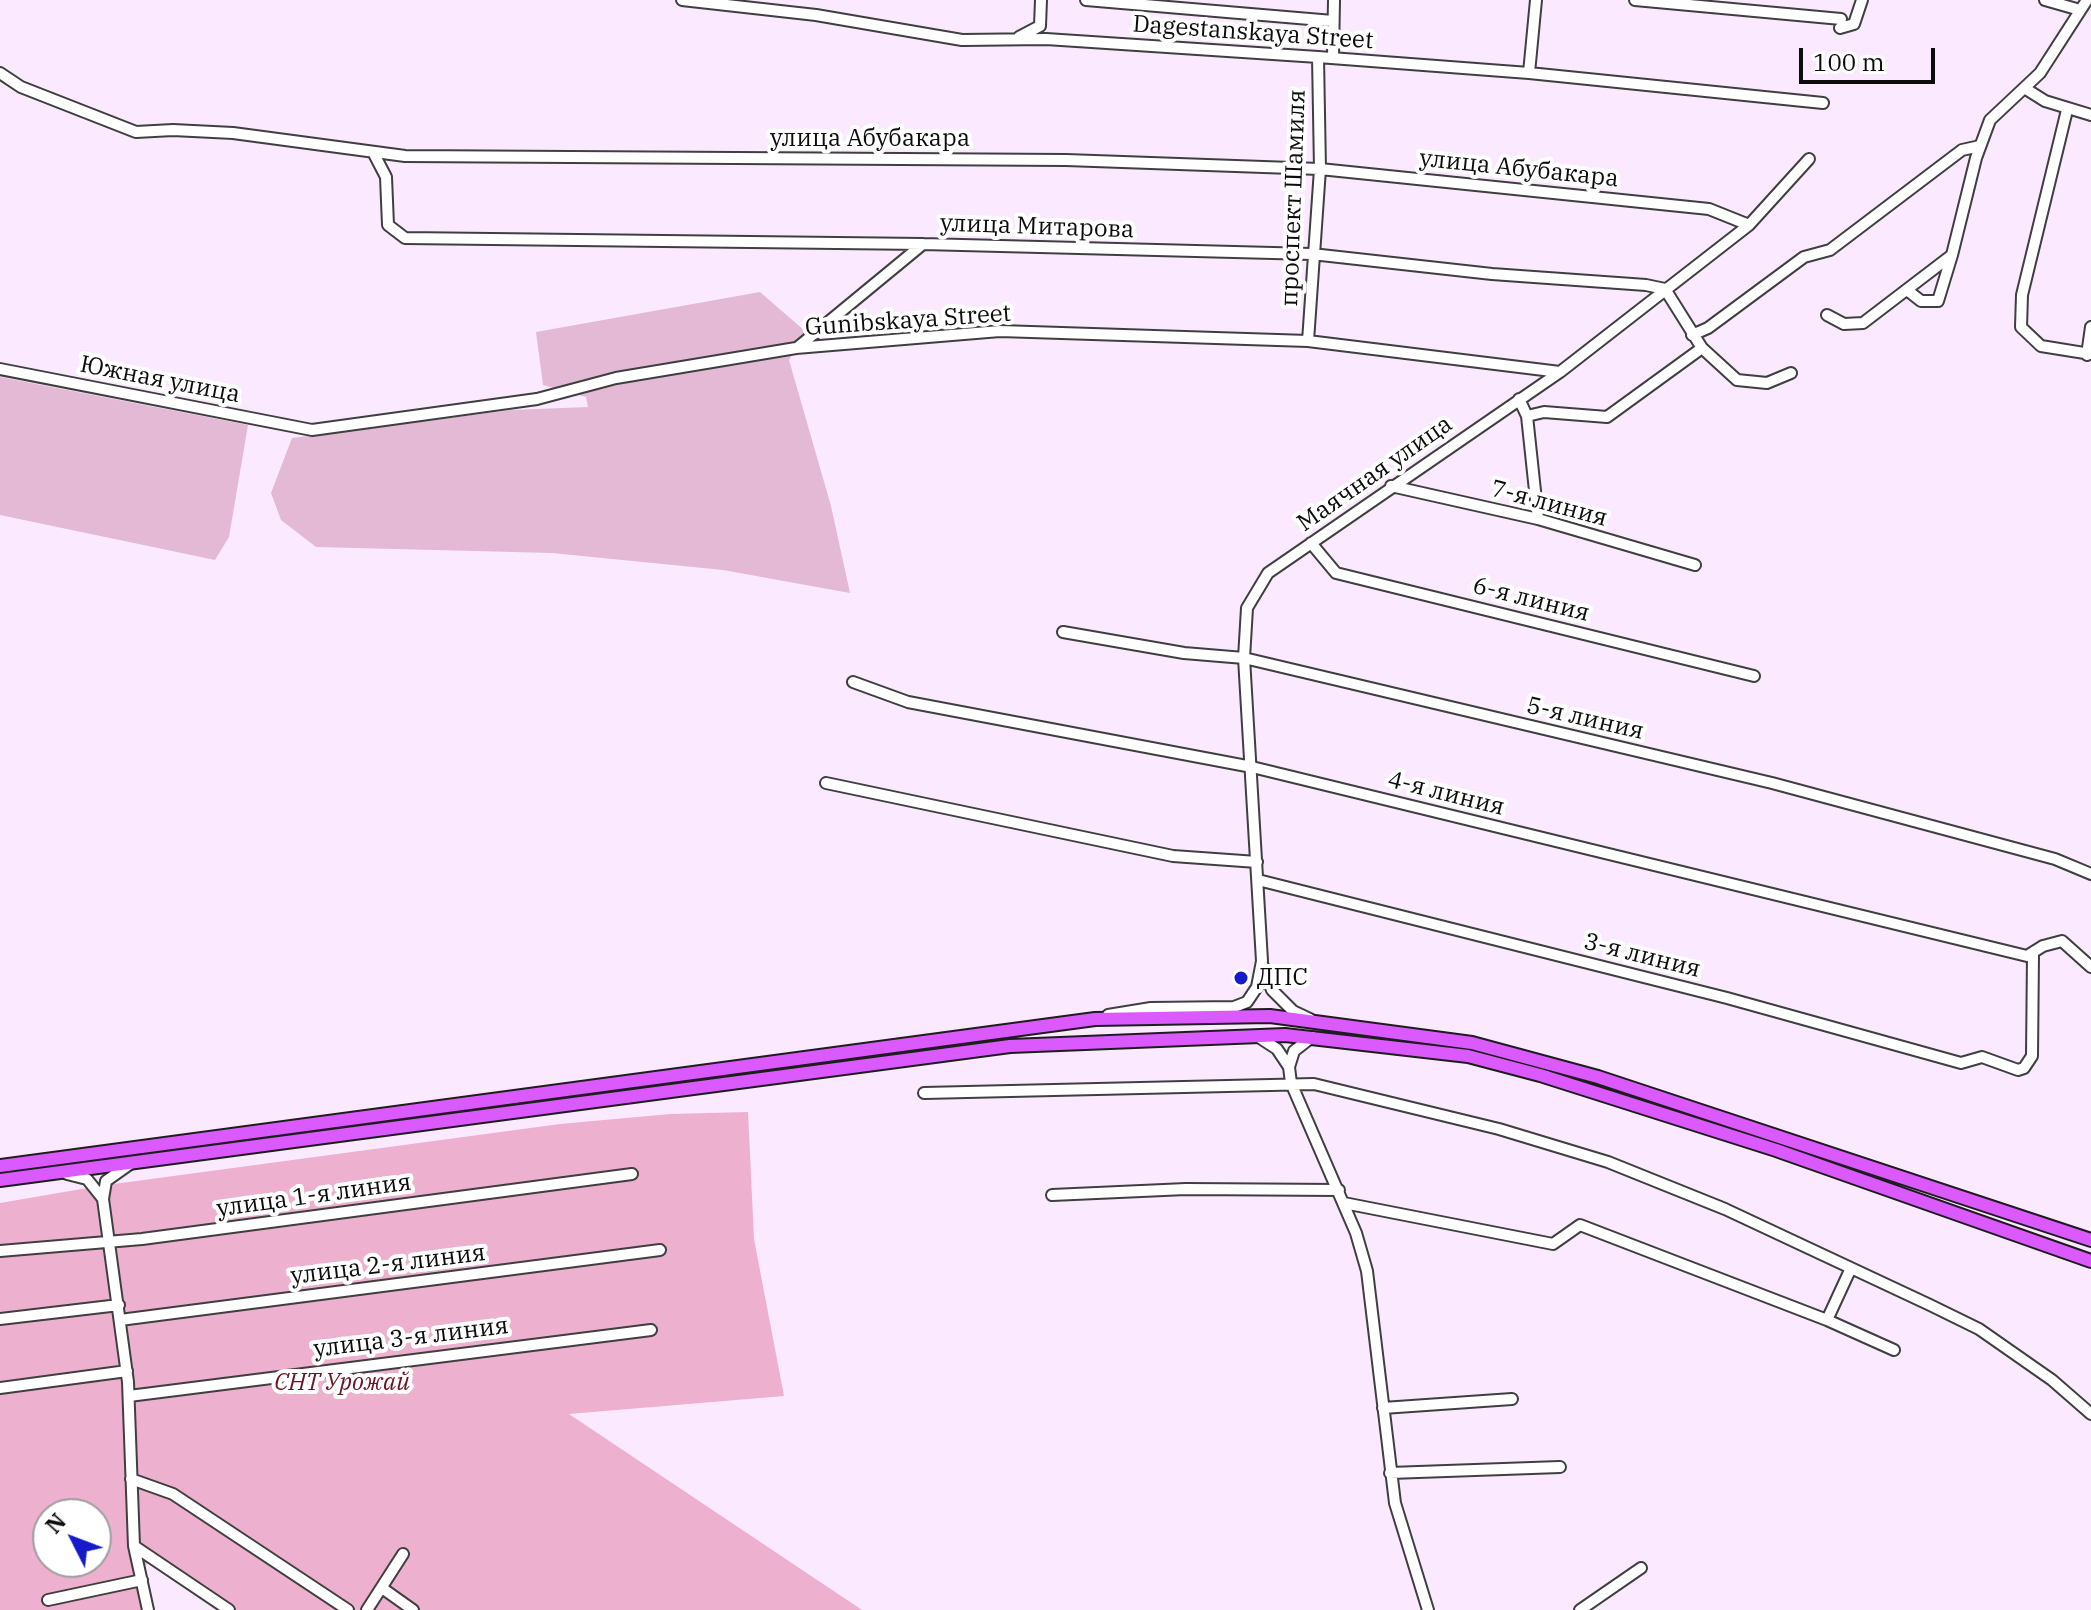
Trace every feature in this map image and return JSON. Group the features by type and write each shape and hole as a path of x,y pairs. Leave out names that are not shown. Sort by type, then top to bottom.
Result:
{"main road":[{"path":"0,1166 1095,1019 1161,1016 1310,1019 1472,1043 1598,1077 2091,1240"},
{"path":"0,1180 1010,1046 1255,1035 1312,1037 1468,1056 1540,1075 1776,1150 2091,1261"}],"street":[{"name":"Dagestanskaya Street","path":"682,0 816,15 962,40 1046,39 1333,58 1529,73 1823,103"},
{"path":"1005,41 1036,31 1040,26 1041,0"},
{"path":"1086,0 1333,21"},
{"path":"1333,58 1334,0"},
{"path":"1529,73 1536,0"},
{"path":"1635,0 1840,24 1854,24 1862,0"},
{"path":"1907,290 1915,299 1932,304 1938,301 1980,146 1996,112 2026,89 2084,5 2045,0"},
{"name":"проспект Шамиля","path":"1308,341 1320,169 1318,57"},
{"name":"улица Абубакара","path":"0,73 21,87 136,132 233,133 421,156 1066,160 1320,169 1709,209 1749,225"},
{"path":"2026,89 2067,110 2091,115"},
{"path":"2067,110 2022,295 2021,327 2041,346 2089,354 2091,327"},
{"path":"1692,335 1708,328 1804,257 1830,250 1962,150 1980,146"},
{"name":"улица Митарова","path":"373,152 386,177 388,225 405,238 923,244 1312,254 1665,289"},
{"name":"Маячная улица","path":"1262,961 1244,658 1247,608 1255,589 1268,573 1560,372 1749,225 1809,159"},
{"path":"796,348 923,244"},
{"path":"1827,315 1844,324 1863,323 1952,255"},
{"path":"1665,289 1702,348 1744,383 1767,383 1791,373"},
{"name":"Gunibskaya Street","path":"312,430 537,399 616,378 796,348 1000,331 1308,341 1560,372"},
{"path":"1527,416 1544,412 1607,417 1702,348"},
{"name":"Южная улица","path":"0,369 312,430"},
{"path":"1519,399 1527,416 1538,519"},
{"name":"7-я линия","path":"1391,486 1538,519 1695,565"},
{"name":"6-я линия","path":"1311,543 1336,573 1754,676"},
{"name":"5-я линия","path":"1063,632 1184,653 1244,658 1772,783 2055,859 2091,874"},
{"name":"4-я линия","path":"853,682 908,702 1252,767 2030,956"},
{"path":"826,783 1173,856 1257,862"},
{"name":"3-я линия","path":"1258,880 1727,998 1961,1063 1982,1057 2024,1068 2032,1056 2030,956"},
{"path":"2030,956 2043,946 2062,941 2091,967"},
{"path":"1095,1019 1135,1009 1234,1007 1247,1002 1257,987 1262,961"},
{"path":"1262,961 1272,990 1293,1011 1310,1019"},
{"path":"1255,1035 1269,1042 1289,1067"},
{"path":"1312,1037 1294,1051 1289,1067 1291,1083 1339,1190 1367,1271 1395,1503 1428,1610"},
{"path":"924,1093 1291,1083 1314,1084 1430,1111 1608,1162 1725,1209 1979,1329 2052,1380 2091,1414"},
{"path":"138,1161 111,1176 103,1199 128,1377 134,1546 148,1610"},
{"path":"56,1172 87,1179 103,1199"},
{"name":"улица 1-я линия","path":"0,1251 108,1239 142,1239 632,1174"},
{"path":"1052,1195 1186,1189 1339,1190"},
{"path":"1344,1203 1553,1244 1580,1225 1827,1320 1894,1350"},
{"name":"улица 2-я линия","path":"120,1320 660,1250"},
{"path":"1827,1320 1851,1268"},
{"path":"0,1319 119,1305"},
{"name":"улица 3-я линия","path":"129,1396 651,1330"},
{"path":"0,1388 128,1377"},
{"path":"1383,1408 1512,1399"},
{"path":"1390,1473 1560,1467"},
{"path":"131,1479 173,1494 348,1610"},
{"path":"134,1546 229,1610"},
{"path":"367,1610 403,1554"},
{"path":"1580,1610 1641,1568"},
{"path":"48,1600 142,1580"},
{"path":"382,1588 413,1610"}],"green space":[{"name":"СНТ Урожай","path":"748,1112 754,1239 784,1396 569,1414 862,1610 217,1610 149,1563 145,1565 154,1610 0,1610 0,1203 99,1186 560,1124 670,1114"}],"shaded area":[{"path":"760,292 805,331 789,360 831,506 850,593 723,570 552,553 316,547 281,520 271,493 292,438 511,410 588,407 586,397 543,385 536,332"},
{"path":"0,377 248,425 229,537 215,560 0,515"}],"place":[{"name":"ДПС","path":"1241,978"}]}
